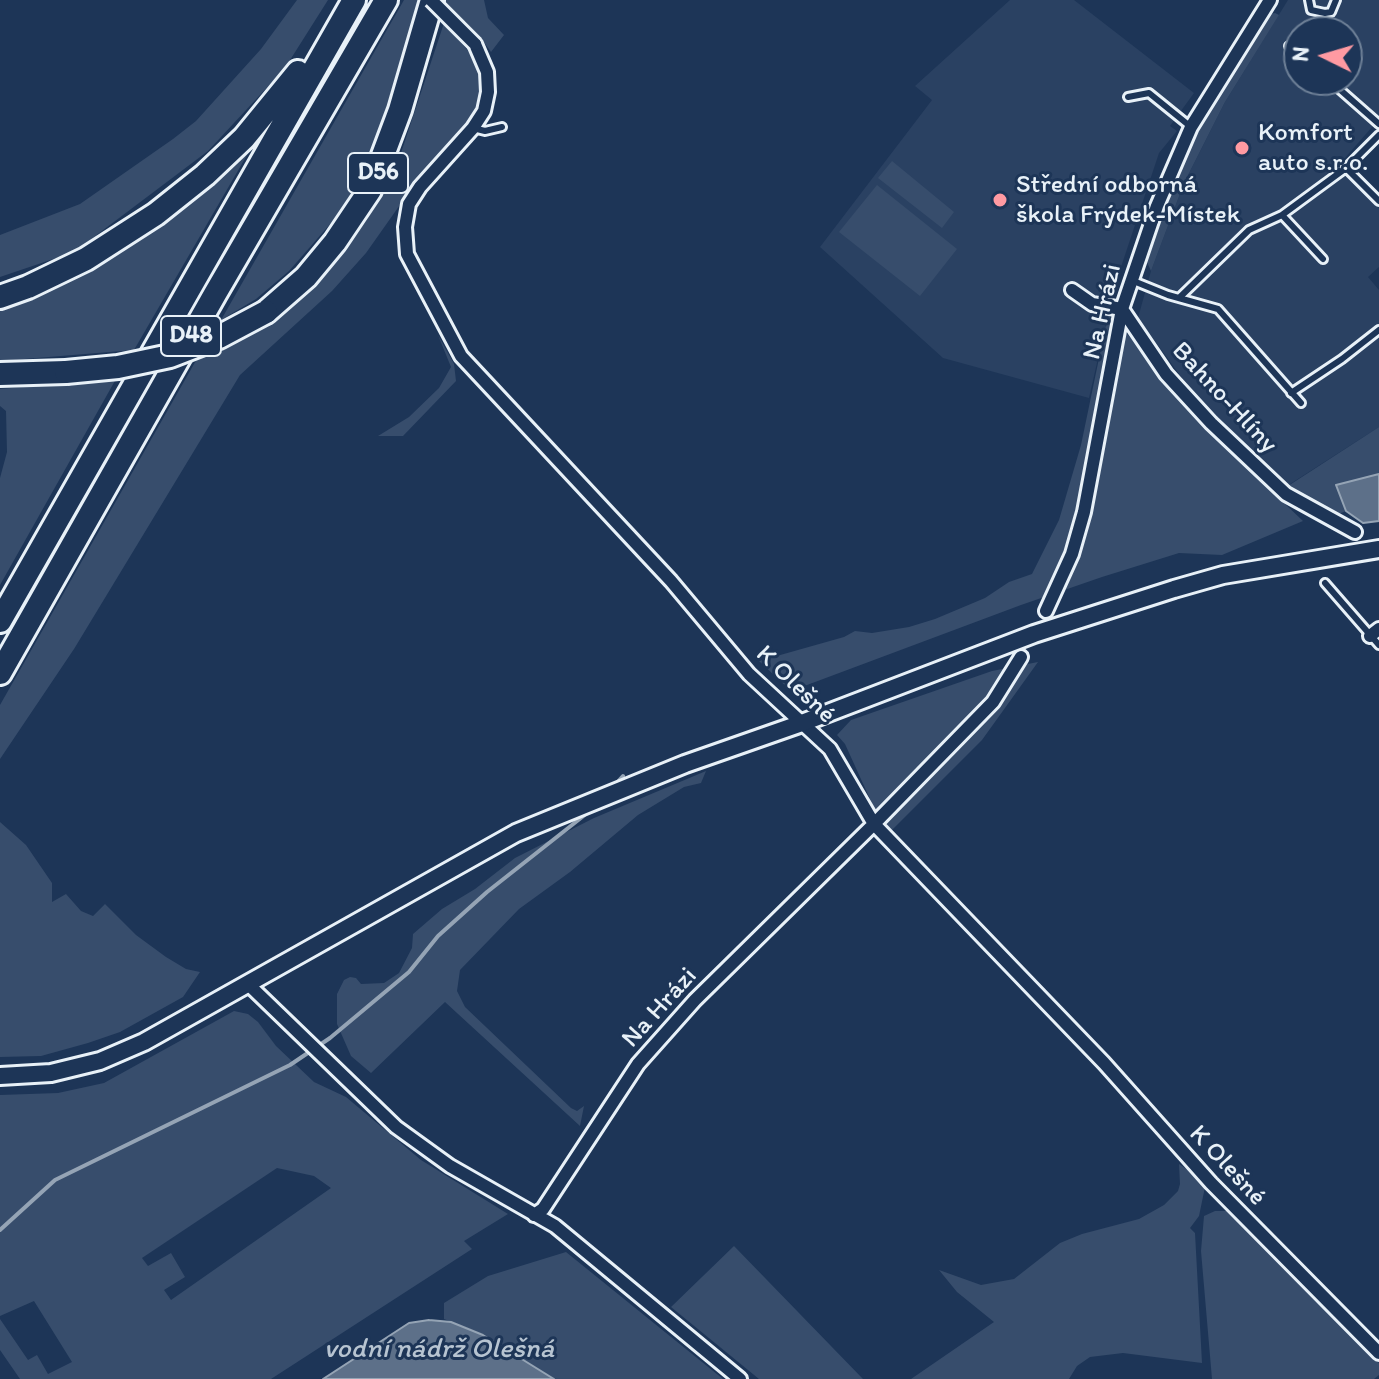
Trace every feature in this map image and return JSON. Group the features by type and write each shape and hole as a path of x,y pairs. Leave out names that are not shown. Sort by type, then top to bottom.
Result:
{"highway":[{"path":"0,297 86,259 156,214 205,175 244,138 282,94 351,0"},
{"name":"D48","path":"0,621 351,0"},
{"name":"D48","path":"0,673 386,0"},
{"name":"D56","path":"0,374 118,367 170,356 219,337 266,312 306,277 335,242 370,190 400,110 432,0"}],"street":[{"name":"K Olešné","path":"432,0 475,44 485,62 488,92 484,111 473,128 420,187 409,204 405,227 407,254 461,356 671,581 749,674 830,749 874,824 1104,1063 1211,1183 1379,1353"},
{"name":"Na Hrázi","path":"1046,611 1072,554 1084,512 1122,309 1157,206 1191,127 1270,0"},
{"path":"1072,290 1092,304 1122,309"},
{"name":"Bahno-Hlíny","path":"1122,309 1166,374 1211,423 1286,494 1355,532"},
{"path":"0,1076 51,1073 100,1061 144,1042 516,833 685,764 802,723 1034,634 1174,589 1223,575 1379,549"},
{"name":"Na Hrázi","path":"534,1215 543,1209 638,1064 695,1000 993,702 1021,657"},
{"path":"247,983 396,1127 450,1166 555,1226 740,1379"}],"lane":[{"path":"1309,0 1311,10 1325,13 1331,12 1336,0"},
{"path":"1128,97 1149,93 1191,127"},
{"path":"1347,96 1379,124"},
{"path":"473,128 485,131 502,127"},
{"path":"1179,298 1249,230 1282,215 1346,168 1379,135"},
{"path":"1346,168 1379,201"},
{"path":"1282,215 1323,259"},
{"path":"1131,280 1218,309 1301,403"},
{"path":"1291,393 1379,330"},
{"path":"1325,583 1376,637"}],"shaded area":[{"path":"297,0 328,0 285,68 208,151 74,252 0,277 0,235 80,204 196,121 261,49"},
{"path":"404,0 420,0 362,175 338,215 289,271 256,299 221,320"},
{"path":"445,0 484,0 488,18 504,35 491,52 480,37 444,3"},
{"name":"Střední odborná škola Frýdek-Místek","path":"1010,0 1074,0 1194,93 1170,126 1177,131 1159,153 1114,288 1089,398 943,358 820,247 932,100 915,86"},
{"path":"1288,0 1379,0 1379,119 1345,158 1334,162 1379,208 1379,267 1368,277 1379,290 1379,427 1287,486 1201,404 1138,318 1151,271 1184,183 1225,102"},
{"path":"1270,14 1279,15 1225,102 1184,183 1151,271 1146,260 1147,248 1197,133 1220,90"},
{"path":"444,23 469,52 482,80 480,104 474,116 414,185 366,253 332,291 240,375 74,649 0,759 0,705 198,357 230,343 270,319 316,283 366,221 395,171"},
{"path":"254,143 134,350 0,361 0,310 88,273 172,218"},
{"path":"892,161 954,212 942,228 878,178"},
{"path":"877,185 957,249 920,296 839,232"},
{"path":"1108,315 1134,341 1205,428 1303,521 1222,555 1179,553 1102,577 791,691 759,661 844,637 855,631 872,633 935,619 985,598 1009,582 1032,574 1059,520 1081,445"},
{"path":"438,335 454,364 456,381 403,436 378,436 409,417 439,388 451,367"},
{"path":"116,379 0,585 0,478 7,452 6,411 0,406 0,389"},
{"path":"1379,427 1379,474 1336,485 1346,511 1334,516 1288,486"},
{"path":"1038,662 982,740 889,833 845,744 837,735 851,720 992,671"},
{"path":"706,771 701,783 684,787 638,815 570,872 519,909 460,970 457,991 465,1007 571,1108 577,1111 584,1106 580,1126 445,1002 371,1073 351,1056 337,1024 337,994 344,980 350,977 361,984 384,983 399,973 412,948 413,934 442,909 475,889 515,858 594,818"},
{"path":"0,822 26,845 52,883 52,902 66,894 81,911 93,916 105,904 136,935 166,957 186,969 200,972 183,997 120,1032 88,1043 41,1056 0,1057"},
{"path":"234,1011 248,1014 314,1082 346,1097 421,1160 508,1214 464,1241 472,1249 271,1379 20,1379 0,1350 0,1319 28,1360 37,1355 48,1374 72,1362 34,1301 0,1316 0,1095 58,1093 104,1083","holes":["277,1168 314,1176 331,1188 171,1300 164,1290 185,1277 171,1253 148,1266 142,1258"]},
{"path":"1179,1164 1194,1174 1205,1187 1199,1216 1190,1228 1195,1233 1202,1363 1123,1353 1090,1357 1077,1366 1069,1379 911,1379 994,1322 957,1292 939,1270 981,1285 1014,1279 1060,1243 1139,1219 1164,1205 1178,1191"},
{"path":"1215,1211 1227,1211 1236,1216 1379,1363 1379,1375 1374,1379 1212,1379 1201,1251 1204,1216"},
{"path":"734,1246 863,1379 759,1379 671,1307"},
{"path":"566,1252 723,1379 555,1379 483,1334 444,1319 444,1303 488,1276"}],"water":[{"path":"1379,474 1379,521 1363,523 1346,511 1336,485"},
{"name":"vodní nádrž Olešná","path":"429,1320 451,1322 483,1335 554,1379 323,1379 409,1323"}],"waterway":[{"path":"614,786 623,776"},
{"path":"0,1230 55,1180 290,1065 330,1038 409,972 438,936 487,892 591,810"}],"place":[{"name":"Komfort auto s.r.o.","path":"1242,148"},
{"name":"Střední odborná škola Frýdek-Místek","path":"1000,200"}]}
